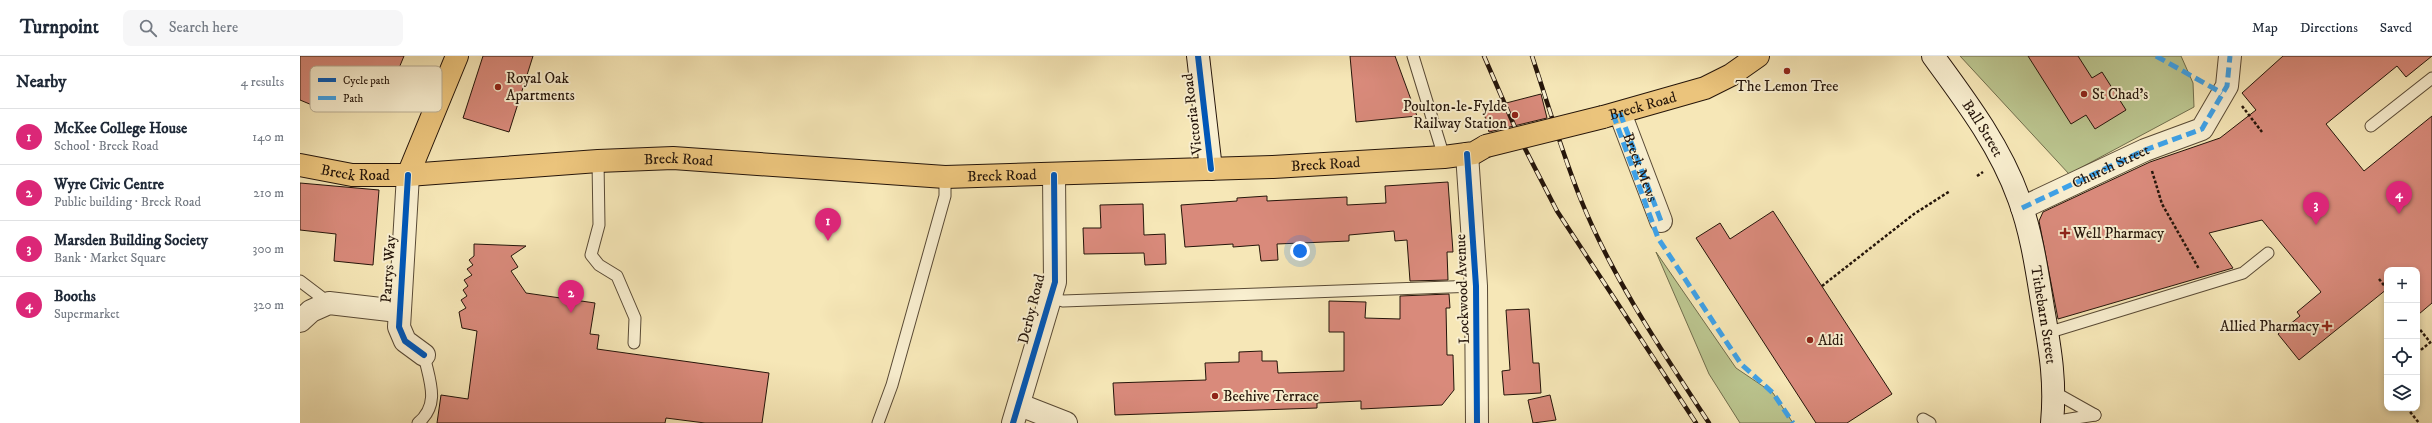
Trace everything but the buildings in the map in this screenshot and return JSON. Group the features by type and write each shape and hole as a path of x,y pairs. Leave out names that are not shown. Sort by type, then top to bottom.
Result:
{"main road":[{"path":"442,92 457,56"},
{"name":"Breck Road","path":"300,165 352,174 408,175 598,161 673,158 945,177 1054,175 1211,169 1444,156 1477,150 1612,115 1705,88 1731,75 1758,56"},
{"path":"408,175 434,112"}],"street":[{"name":"Victoria Road","path":"1198,56 1211,169"},
{"name":"Ball Street","path":"1933,56 1990,136 2008,170 2022,208"},
{"path":"2227,86 2230,56"},
{"name":"Church Street","path":"2022,208 2145,150 2202,129 2227,86"},
{"name":"Breck Mews","path":"1612,115 1661,221"},
{"name":"Lockwood Avenue","path":"1477,150 1477,423"},
{"name":"Parrys Way","path":"408,175 398,311 399,327 405,341 424,355"},
{"name":"Derby Road","path":"1017,414 1049,297 1055,282 1054,175"},
{"name":"Tithebarn Street","path":"2022,208 2031,238 2054,381 2052,422"},
{"path":"300,321 311,311 329,303 398,311"},
{"path":"1017,414 1066,423"}],"lane":[{"path":"1413,56 1444,156"},
{"path":"2371,126 2432,78"},
{"path":"598,161 599,225 591,255 599,266 617,276 635,318 634,343"},
{"path":"878,423 892,385 945,196 945,177"},
{"path":"2047,333 2208,285 2243,273 2268,253"},
{"path":"300,281 329,303"},
{"path":"1049,297 1071,301 1476,286"},
{"path":"418,423 426,416 433,400 424,355"},
{"path":"2052,422 2095,415 2054,392"}],"path":[{"path":"2227,86 2262,132"},
{"path":"2145,150 2162,204 2208,285"},
{"path":"1822,286 1914,214 1950,191"},
{"path":"2379,279 2384,285"},
{"path":"2420,329 2431,342 2420,351"},
{"path":"2409,411 2419,423"}],"green space":[{"path":"1960,56 2181,56 2193,83 2194,107 2069,174"},
{"path":"1656,252 1736,368 1773,393 1793,423 1740,423 1709,374"}],"railway":[{"path":"1484,56 1520,139 1557,211 1696,423"},
{"path":"1532,56 1555,128 1581,200 1594,229 1639,314 1709,423"}],"marked path":[{"path":"2156,56 2222,93"},
{"path":"2022,208 2145,150 2202,129 2227,86 2230,56"},
{"path":"1620,113 1661,221"},
{"path":"1613,114 1658,238 1741,364 1773,393 1793,423"}],"cycle path":[{"path":"1198,56 1211,169"},
{"path":"1467,154 1476,286 1477,423"},
{"path":"408,175 399,327 405,341 424,355"},
{"path":"1013,423 1055,282 1054,175"}],"place":[{"name":"The Lemon Tree","path":"1787,71"},
{"name":"Royal Oak Apartments","path":"498,87"},
{"name":"St Chad's","path":"2084,94"},
{"name":"Poulton-le-Fylde Railway Station","path":"1515,115"},
{"name":"Booths","path":"2399,214"},
{"name":"Marsden Building Society","path":"2316,225"},
{"name":"Well Pharmacy","path":"2065,233"},
{"name":"McKee College House","path":"828,241"},
{"name":"Wyre Civic Centre","path":"571,313"},
{"name":"Allied Pharmacy","path":"2327,326"},
{"name":"Aldi","path":"1810,340"},
{"name":"Beehive Terrace","path":"1215,396"}]}
